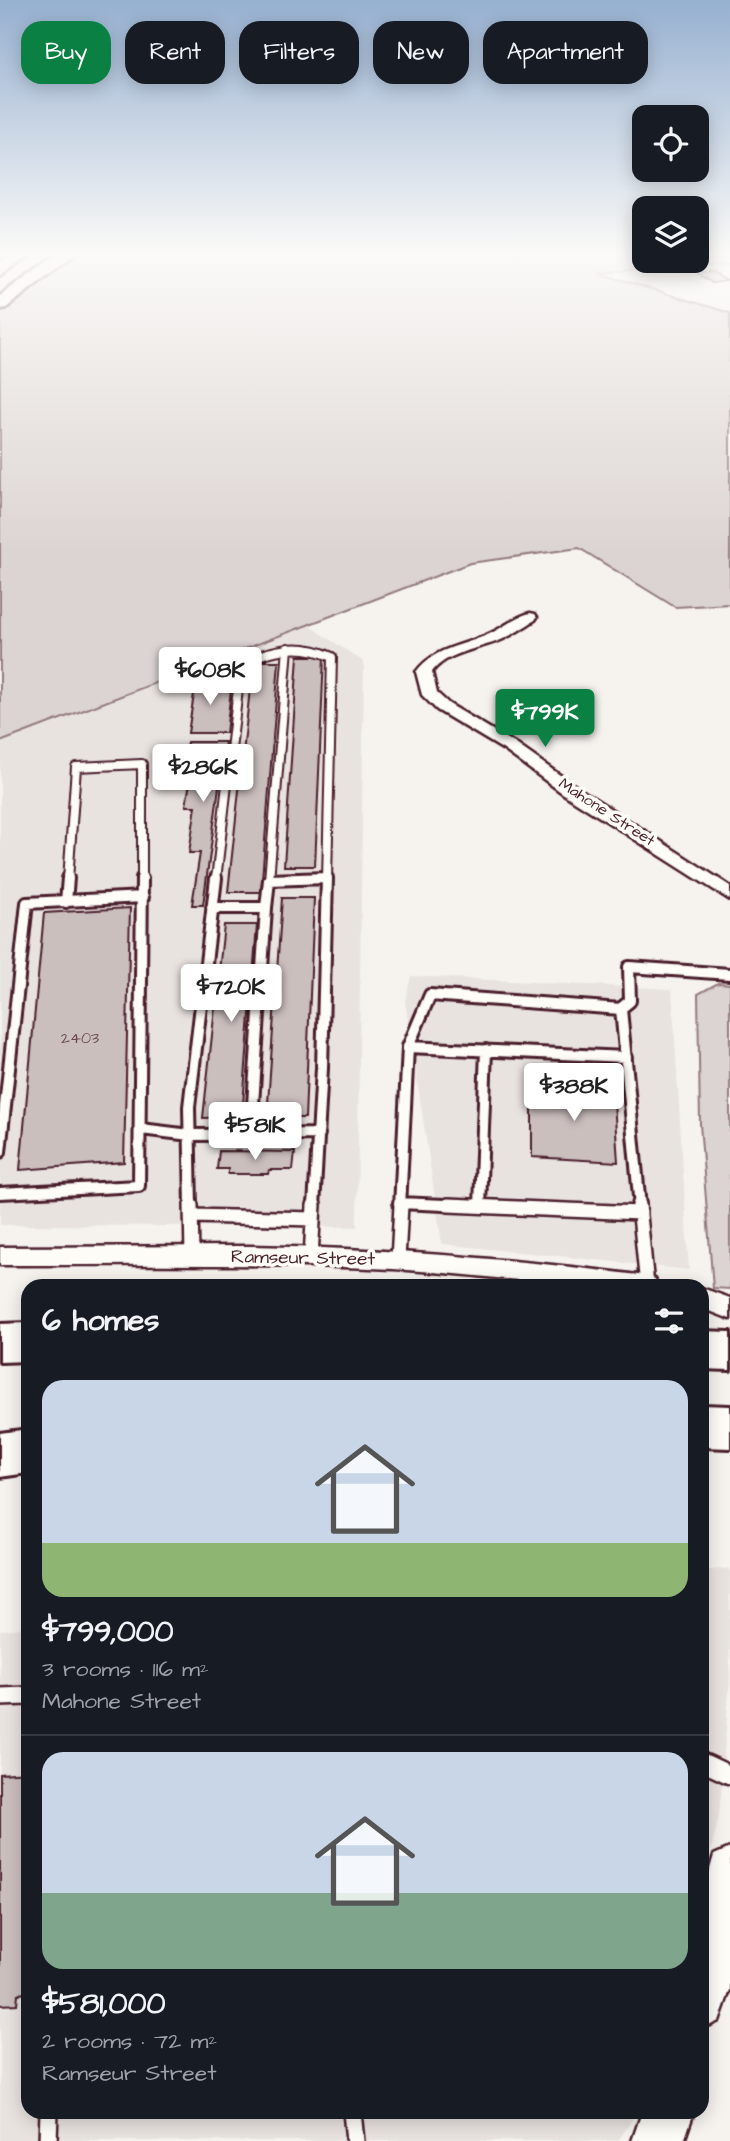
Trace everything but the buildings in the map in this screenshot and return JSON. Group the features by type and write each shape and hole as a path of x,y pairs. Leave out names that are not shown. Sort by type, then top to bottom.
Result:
{"highway":[{"path":"0,1343 21,1342"},
{"path":"709,1350 730,1352"},
{"path":"709,1426 730,1427"},
{"path":"0,1428 21,1427"},
{"path":"0,1455 21,1452"}],"street":[{"name":"Mahone Street","path":"530,617 498,636 455,650 431,663 424,672 430,695 443,708 510,747 571,791 730,894"},
{"name":"Ramseur Street","path":"0,1256 311,1257 398,1260 591,1279"},
{"path":"709,1301 730,1309"},
{"path":"709,1977 730,1871"},
{"path":"658,2141 666,2119"}],"lane":[{"path":"251,1135 266,908 288,648"},
{"path":"192,1256 188,1162 189,1107 241,663 257,655 288,648 317,648 332,657 319,1134 311,1257"},
{"path":"0,1194 139,1186 142,764 76,767 66,902"},
{"path":"269,880 327,878"},
{"path":"0,1152 27,904 143,897"},
{"path":"212,908 266,908"},
{"path":"398,1260 408,1047 430,995 621,1009 630,1000 629,967 730,974"},
{"path":"621,1009 645,1279"},
{"path":"408,1047 626,1057"},
{"path":"480,1206 486,1050"},
{"path":"141,1129 190,1135 319,1134"},
{"path":"399,1203 640,1213"},
{"path":"192,1216 313,1219"},
{"path":"0,1697 21,1696"},
{"path":"709,1765 730,1774"},
{"path":"48,2141 49,2119"},
{"path":"353,2119 355,2141"}],"shaded area":[{"path":"0,353 730,353 730,604 675,607 579,548 470,563 0,742"},
{"path":"308,625 364,662 357,1227 0,1225 0,742"},
{"path":"411,976 672,989 689,1270 442,1244 405,1001"},
{"path":"718,983 730,984 730,1289 713,1288 700,1124 698,994"},
{"path":"730,1568 730,1681 719,1817 709,1858 709,1570"},
{"path":"21,1628 21,2119 632,2119 618,2141 0,2141 0,1630"}]}
